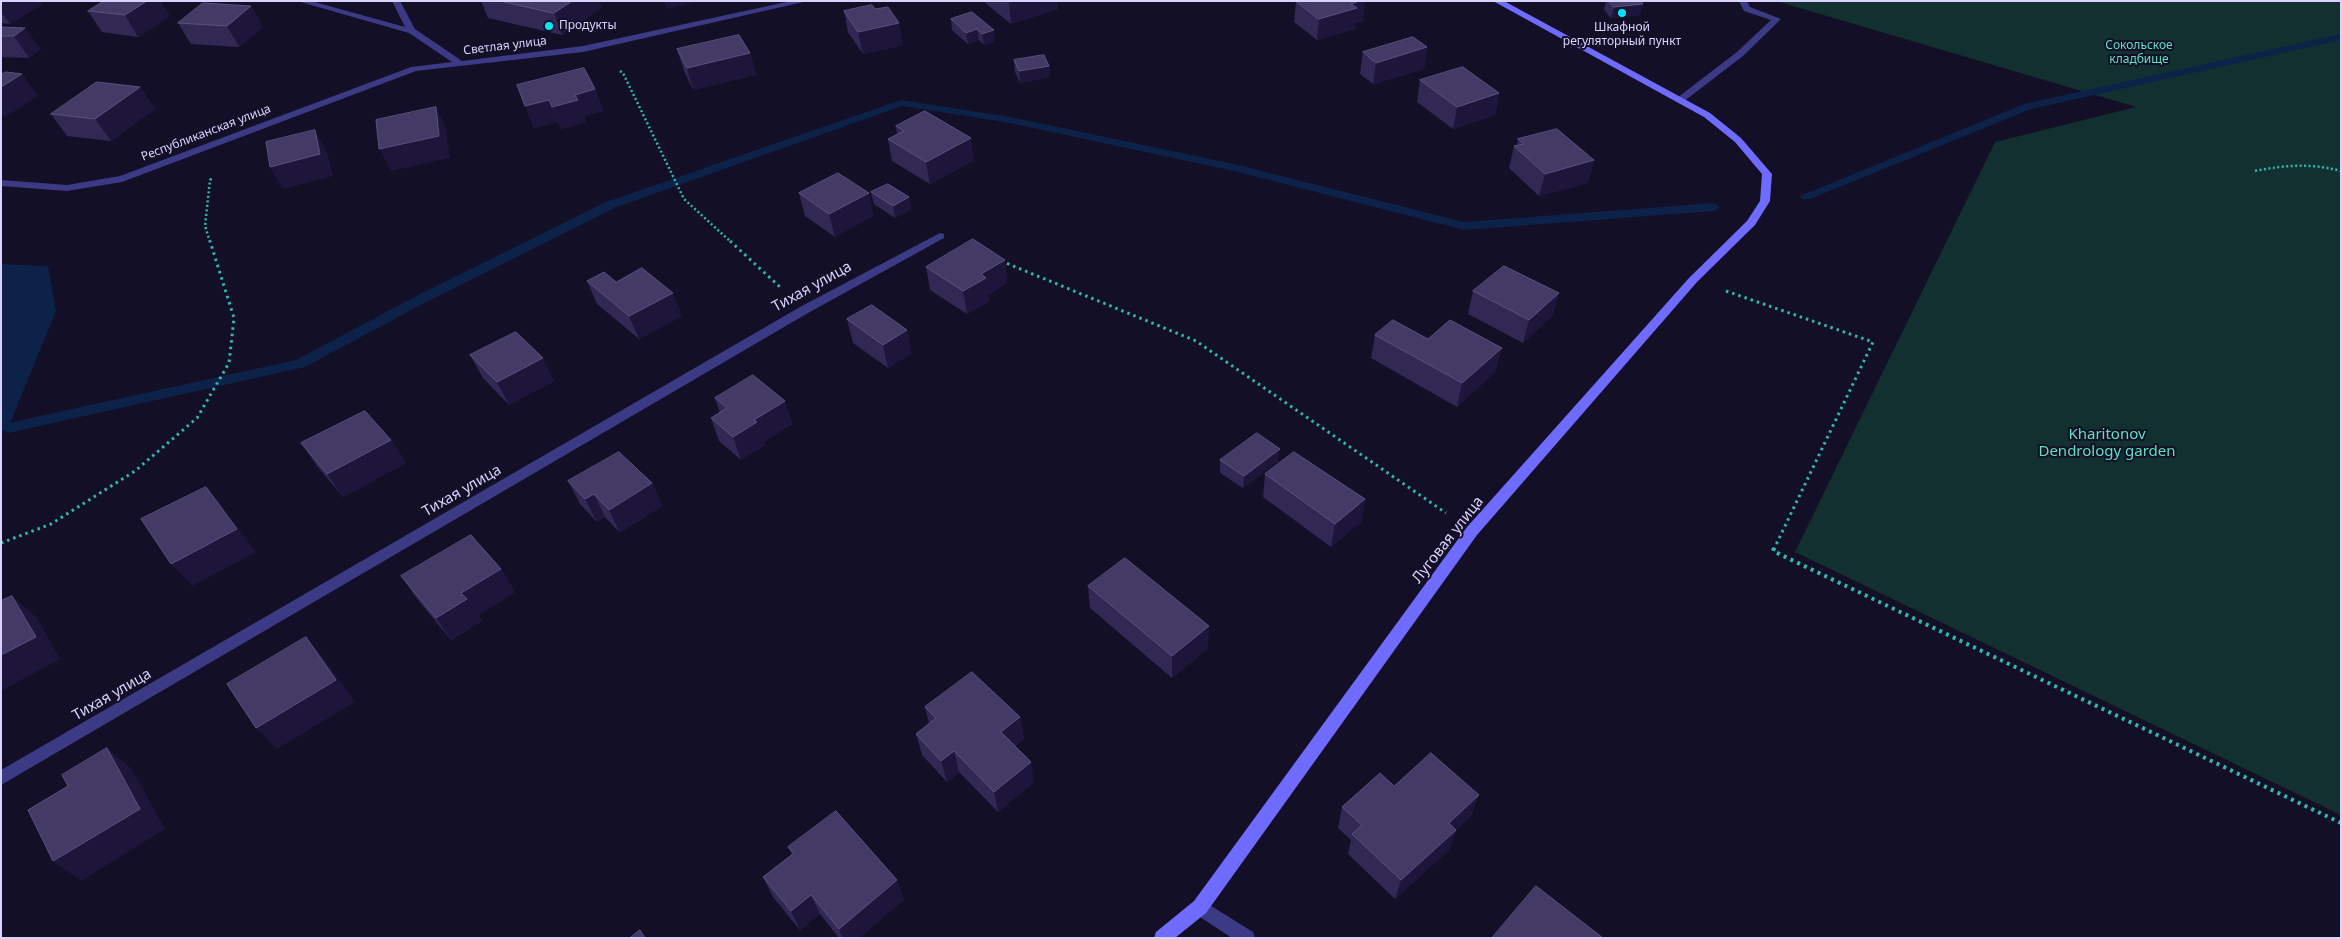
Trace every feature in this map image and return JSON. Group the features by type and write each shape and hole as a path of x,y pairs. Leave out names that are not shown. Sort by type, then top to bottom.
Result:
{"street":[{"path":"301,1 412,31 461,64"},
{"path":"396,1 412,31"},
{"name":"Светлая улица","path":"414,69 583,49 804,1"},
{"path":"1497,1 1680,100 1740,54 1777,19 1747,9 1744,1"},
{"name":"Республиканская улица","path":"1,183 67,188 122,179 414,69"},
{"name":"Луговая улица","path":"1162,938 1200,907 1472,531 1693,280 1751,223 1765,201 1767,174 1738,140 1707,115 1680,100"},
{"name":"Тихая улица","path":"1,778 804,310 940,236"},
{"path":"1200,907 1247,938"}],"path":[{"path":"583,49 623,73 684,199 804,310"},
{"path":"2255,171 2293,163 2321,165 2341,171"},
{"path":"1,542 51,524 135,471 198,418 229,363 234,318 205,226 210,180 217,174"},
{"path":"995,258 1196,341 1472,531"},
{"path":"1693,280 1873,342 1773,551 2341,823"}],"green space":[{"name":"Kharitonov Dendrology garden","path":"1776,1 2341,1 2341,815 1795,552 1995,142 2136,107"}],"water":[{"path":"1,264 48,266 56,311 8,428 1,432"}],"building":[{"path":"104,1 147,1 125,15 88,11"},
{"path":"500,1 572,1 554,13"},
{"path":"1296,1 1359,1 1351,4 1357,8 1319,19"},
{"path":"1608,1 1641,1 1643,4 1614,7"},
{"path":"203,3 251,6 227,26 178,23"},
{"path":"872,5 875,9 888,7 899,23 858,32 844,11"},
{"path":"972,12 994,30 982,34 977,29 966,33 951,19"},
{"path":"1,27 25,28 14,36 1,36"},
{"path":"739,35 750,53 687,68 677,49"},
{"path":"1413,37 1427,47 1376,63 1363,52"},
{"path":"1044,55 1049,66 1019,71 1014,60"},
{"path":"1463,67 1499,93 1457,107 1420,80"},
{"path":"584,68 595,89 575,95 578,100 552,107 549,100 525,106 517,85"},
{"path":"6,72 22,74 1,87 1,75"},
{"path":"97,82 140,87 95,119 51,114"},
{"path":"436,107 439,136 379,149 376,120"},
{"path":"925,111 971,138 926,162 888,139 904,131 896,126"},
{"path":"1557,129 1594,160 1545,174 1514,146 1524,144 1518,139"},
{"path":"315,130 320,154 270,167 266,142"},
{"path":"838,173 869,193 829,214 799,193"},
{"path":"888,184 909,197 893,206 871,192"},
{"path":"973,239 1005,260 981,274 986,278 963,291 926,267"},
{"path":"1504,266 1559,293 1529,320 1473,291"},
{"path":"642,268 673,293 629,316 587,281 604,272 616,282"},
{"path":"872,305 907,330 883,345 847,319"},
{"path":"1393,320 1428,339 1450,320 1502,348 1462,383 1375,335"},
{"path":"516,332 543,358 497,382 470,355"},
{"path":"753,375 785,401 754,420 757,422 733,437 711,418 727,408 715,398"},
{"path":"365,411 391,440 327,474 301,443"},
{"path":"1257,433 1280,449 1244,476 1220,460"},
{"path":"619,452 652,483 609,510 594,494 585,499 568,481"},
{"path":"1294,452 1365,499 1335,524 1265,474"},
{"path":"206,487 237,529 171,564 141,519"},
{"path":"471,535 501,569 461,593 467,599 436,618 401,576"},
{"path":"1125,558 1209,626 1172,656 1088,586"},
{"path":"12,596 36,637 1,655 1,601"},
{"path":"306,637 336,680 256,728 227,684"},
{"path":"972,672 1020,717 1001,732 1031,762 994,792 954,751 941,761 916,734 936,718 925,707"},
{"path":"107,748 140,809 53,861 28,810 68,786 62,775"},
{"path":"1431,753 1479,795 1449,823 1456,830 1401,880 1352,834 1362,825 1342,807 1380,773 1394,786"},
{"path":"836,811 897,880 839,929 811,895 791,911 763,877 794,853 788,847"},
{"path":"1536,886 1603,938 1492,938"},
{"path":"640,930 645,938 630,938"}],"waterway":[{"path":"1806,196 2028,106 2341,37"},
{"path":"8,428 300,364 425,297 610,205 901,103 1010,120 1234,168 1464,226 1714,207"}],"place":[{"name":"Шкафной регуляторный пункт","path":"1622,13"},
{"name":"Продукты","path":"549,26"}],"park label":[{"name":"Сокольское кладбище","path":"2139,53"}]}
